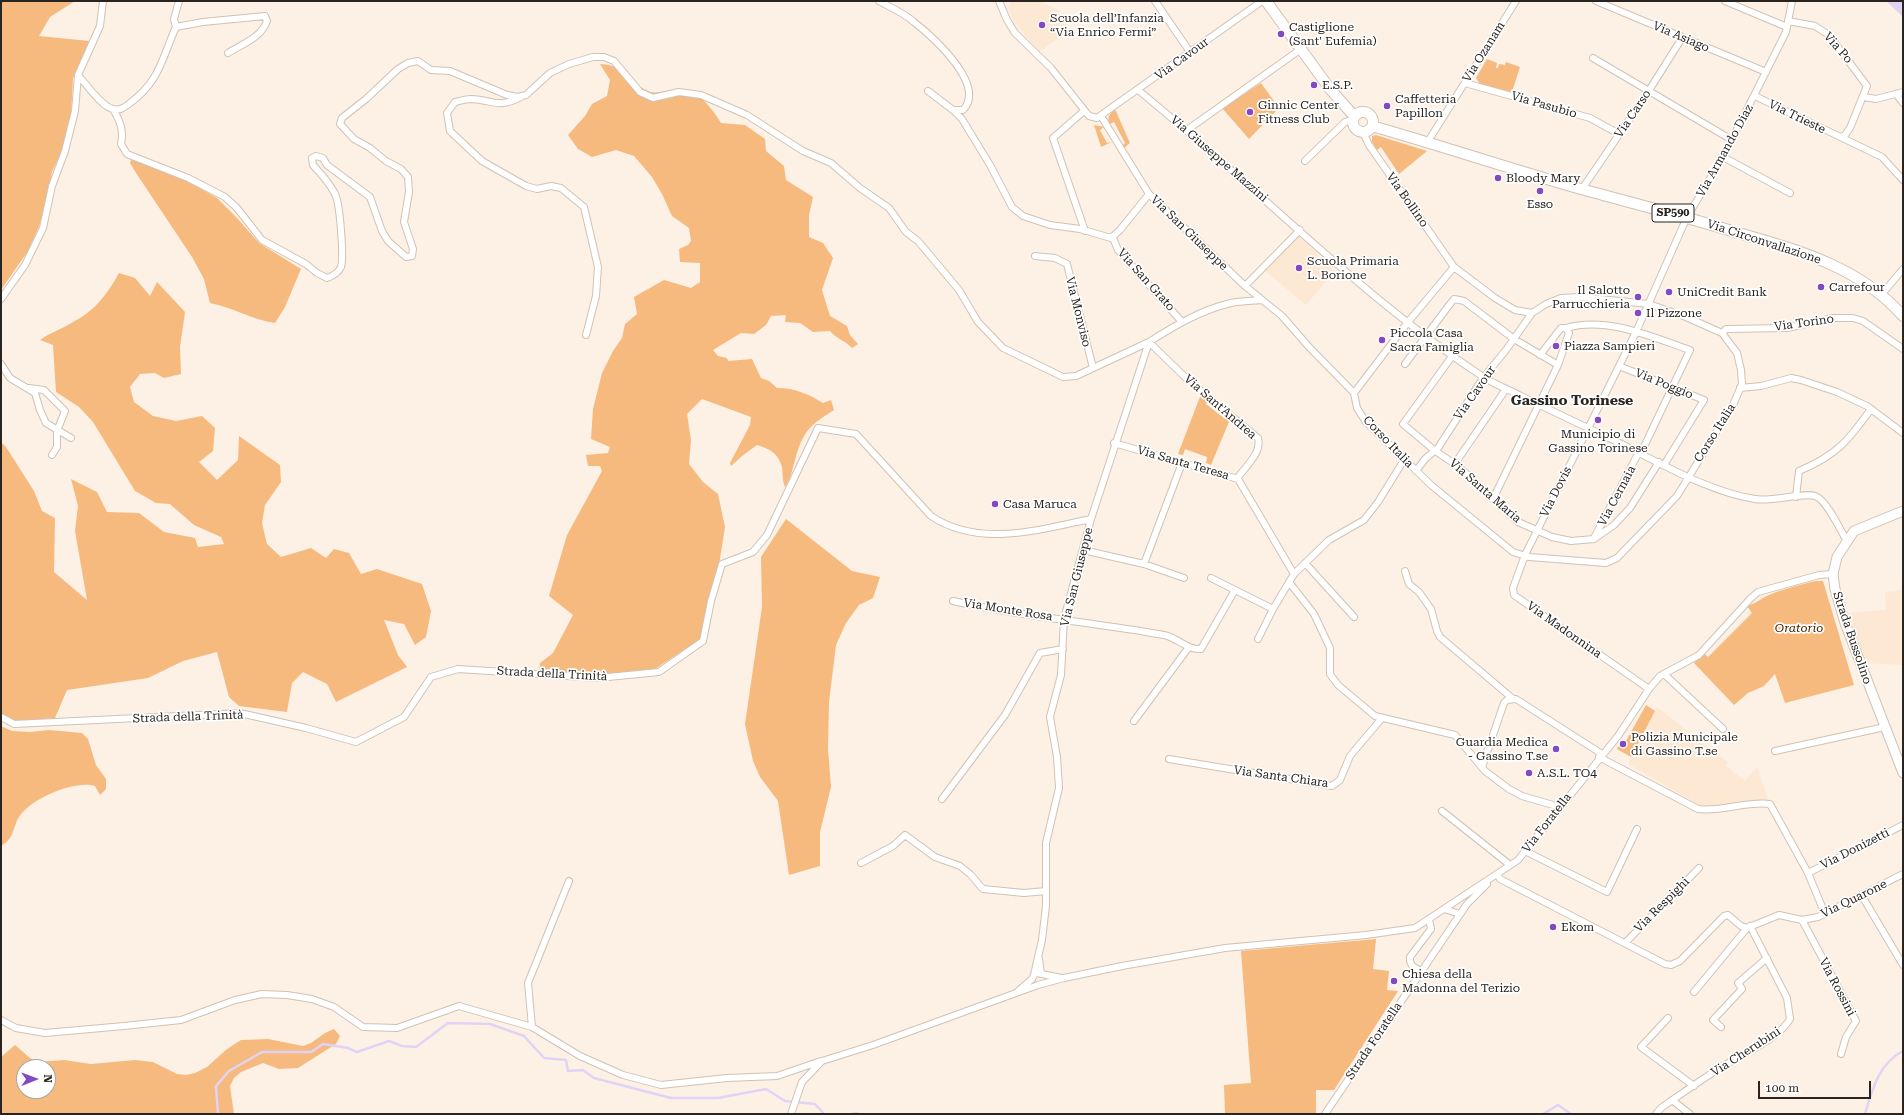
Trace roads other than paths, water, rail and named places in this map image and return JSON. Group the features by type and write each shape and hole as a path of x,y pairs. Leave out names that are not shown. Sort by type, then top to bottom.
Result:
{"main road":[{"path":"1266,1 1330,89 1354,118 1355,129 1363,132 1370,130 1373,120 1367,112 1361,112 1354,118"},
{"name":"SP590","path":"1372,126 1427,143"},
{"name":"Via Circonvallazione","path":"1427,143 1582,189 1687,217 1805,252 1831,263 1882,294 1903,316"}],"street":[{"path":"1,299 25,265 43,228 52,186 65,151 75,111 78,75 100,26 103,1"},
{"path":"113,109 122,109 149,87 157,76 176,27 174,19 179,1"},
{"path":"879,1 912,20 959,68 969,86 968,104 963,110 953,110"},
{"path":"999,1 1007,20 1015,33 1051,68 1084,111 1089,116 1097,118 1101,116"},
{"path":"1155,1 1190,52"},
{"name":"Via Cavour","path":"1101,116 1262,1"},
{"name":"Via Ozanam","path":"1427,143 1516,1"},
{"name":"Via Asiago","path":"1596,1 1766,72"},
{"name":"Via Po","path":"1725,1 1787,24 1816,26 1829,35 1867,86 1864,97 1848,133 1841,136"},
{"name":"Via Armando Diaz","path":"1588,428 1636,332 1687,217 1723,157 1755,96 1787,24 1792,1"},
{"path":"176,27 203,22 265,16 267,21 257,36 228,53"},
{"name":"Via Carso","path":"1582,189 1648,92 1682,38"},
{"path":"1187,130 1300,49"},
{"path":"586,335 596,296 598,267 584,207 561,188 551,186 537,189 526,186 482,161 450,131 447,113 455,102 471,99 508,104 526,95 550,72 581,61 604,57 614,61 640,92 653,98 679,92 701,94 748,115 803,151 831,163 860,188 889,208 906,232 918,241 959,290 978,322 1003,348 1063,377 1076,376 1149,342 1182,322 1214,308 1232,303 1262,300"},
{"path":"1593,58 1648,92 1732,140"},
{"path":"78,75 98,99 113,109 120,121 123,133 121,144 128,154 188,178 225,197 237,208 262,240 306,264 327,278 334,276 340,267 339,206 336,194 330,184 313,165 312,158 316,156 323,158 327,165 370,197 382,231 388,241 406,257 412,256 413,250 404,222 409,192 408,177 401,168 386,161 370,148 354,139 340,124 342,118 366,100 398,69 418,61 431,70 450,71 507,95 522,96"},
{"name":"Via Pasubio","path":"1465,83 1590,118 1619,134"},
{"name":"Via Giuseppe Mazzini","path":"1138,90 1187,130 1355,281 1408,322"},
{"path":"928,91 953,110 962,119 990,165 1012,207 1023,216 1050,225 1113,238 1149,194"},
{"path":"1864,97 1876,99 1903,92"},
{"path":"1896,94 1903,104"},
{"name":"Via Trieste","path":"1755,96 1841,136 1850,143 1882,157 1903,180"},
{"path":"1084,111 1053,138 1084,231"},
{"name":"Via San Giuseppe","path":"1101,116 1149,194 1245,286 1282,316 1309,347 1354,393"},
{"path":"1305,161 1345,122 1354,118"},
{"name":"Via Bollino","path":"1363,132 1369,146 1454,267"},
{"path":"1723,157 1790,193"},
{"path":"1245,286 1300,230"},
{"name":"Via San Grato","path":"1113,238 1118,250 1166,302 1182,322"},
{"name":"Via Monviso","path":"1035,256 1055,258 1067,264 1093,368"},
{"path":"1354,393 1408,322 1454,267 1495,298 1515,310 1532,313 1546,304 1561,298 1580,297 1649,304 1722,333"},
{"path":"1882,294 1903,269"},
{"path":"1405,364 1425,335 1454,299 1459,299 1464,301 1514,339 1558,365"},
{"name":"Via Cavour","path":"1416,471 1434,450 1438,448 1484,378 1532,313"},
{"name":"Via Torino","path":"1722,333 1726,329 1787,328 1833,318 1853,318 1863,321 1903,349"},
{"path":"1408,322 1484,378 1662,463 1687,477 1731,493 1755,499 1771,500 1813,495 1822,500 1847,541"},
{"path":"1540,355 1561,328 1578,324 1616,327 1636,332"},
{"path":"1493,499 1558,365 1570,333 1566,328"},
{"name":"Via Cernaia","path":"1594,539 1640,453 1673,388 1690,350 1636,332"},
{"name":"Corso Italia","path":"1354,393 1357,408 1366,422 1431,485 1513,552 1525,555 1606,563 1617,558 1677,496 1687,477 1733,405 1742,384 1741,370 1737,353 1722,333"},
{"name":"Via San Giuseppe","path":"1040,985 1044,978 1039,959 1046,906 1046,843 1059,788 1057,757 1050,717 1061,676 1064,619 1091,519 1114,443 1149,342"},
{"name":"Via Sant'Andrea","path":"1149,342 1187,379 1258,438 1260,444 1258,450 1238,479"},
{"name":"Via Santa Maria","path":"1453,355 1403,424 1434,450 1459,467 1518,522 1552,537 1571,541 1594,539"},
{"path":"1,364 10,378 35,393 46,423 71,438"},
{"name":"Via Poggio","path":"1619,366 1704,400 1662,463"},
{"path":"1740,388 1761,386 1791,378 1801,380 1837,392 1871,408 1903,433"},
{"path":"28,388 44,390 65,411 58,429 57,447 52,455"},
{"path":"1454,465 1506,389"},
{"path":"1796,496 1799,471 1834,453 1853,434 1871,408"},
{"name":"Strada della Trinità","path":"1,717 14,724 240,713 306,728 356,742 404,717 431,676 458,669 598,678 659,672 703,641 711,601 722,564 753,552 767,535 818,428 856,434 930,516 945,525 996,535 1025,533 1091,519"},
{"name":"Via Dovis","path":"1525,555 1588,428"},
{"name":"Via Santa Teresa","path":"1114,443 1238,479 1294,574"},
{"path":"1258,639 1273,609 1294,574 1329,540 1364,520 1378,502 1404,460"},
{"path":"1144,564 1182,463"},
{"path":"1594,539 1614,525 1630,508 1662,463"},
{"name":"Strada Bussolino","path":"1903,511 1854,531 1837,557 1833,574 1835,589 1845,623 1903,773"},
{"path":"1083,550 1144,564 1184,578"},
{"name":"Via Madonnina","path":"1525,555 1513,588 1514,595 1649,689"},
{"path":"1305,563 1354,617"},
{"path":"1405,571 1409,584 1419,592 1430,609 1440,637 1512,698 1516,698 1601,756"},
{"name":"Via Foratella","path":"1496,874 1518,860 1621,731 1649,689 1660,676 1699,655 1731,619 1758,592 1818,575 1833,574"},
{"path":"1211,578 1273,609"},
{"path":"1289,582 1314,614 1330,648 1330,674 1338,685 1375,716 1455,735 1482,767 1509,789 1522,796 1560,807"},
{"path":"1134,721 1188,647 1195,650 1201,649 1235,590"},
{"name":"Via Monte Rosa","path":"953,601 986,609 1064,619 1167,636 1188,647"},
{"path":"942,799 1005,715 1040,653 1063,648"},
{"path":"1664,674 1723,729"},
{"path":"1482,767 1504,703 1512,698"},
{"name":"Via Santa Chiara","path":"1169,759 1332,786 1340,780 1350,756 1382,718"},
{"path":"1775,752 1885,727"},
{"name":"Via Donizetti","path":"1601,756 1698,809 1708,810 1757,802 1770,804 1777,814 1808,873 1825,914"},
{"path":"1442,811 1510,865"},
{"name":"Via Donizetti","path":"1808,873 1903,824"},
{"path":"1525,851 1607,892 1637,829"},
{"path":"861,863 893,846 906,835 935,857 960,866 984,889 1024,893 1046,891"},
{"name":"Via Respighi","path":"1625,943 1699,868"},
{"path":"1,1020 16,1028 45,1033 124,1026 181,1020 235,1000 262,994 287,995 312,999 334,1007 363,1027 397,1028 459,1006 532,1027 580,1056 623,1074 660,1085 727,1078 777,1076 873,1045 1040,985 1064,978 1225,948 1415,928 1496,874 1500,879 1665,964 1671,965 1680,961 1724,916 1728,915 1741,926 1749,927"},
{"name":"Strada Foratella","path":"1324,1114 1467,904 1496,874"},
{"name":"Via Quarone","path":"1694,992 1749,927 1779,914 1792,916 1802,920 1808,920 1825,914 1903,874"},
{"path":"532,1027 528,983 569,881"},
{"path":"1862,896 1903,965"},
{"path":"1456,901 1467,904"},
{"path":"1444,909 1460,914"},
{"path":"1421,971 1412,966 1409,962 1410,958 1431,929 1429,919"},
{"name":"Via Rossini","path":"1802,920 1856,1021 1846,1037 1841,1054"},
{"name":"Via Cherubini","path":"1656,1114 1661,1108 1672,1100 1731,1061 1745,1055 1786,1026 1790,1019 1787,998 1767,958 1749,927"},
{"name":"Via San Giuseppe","path":"1033,977 1042,940"},
{"path":"1721,1027 1714,1020 1742,989 1738,983 1767,958"},
{"path":"1016,994 1033,977 1042,974 1064,978"},
{"path":"1033,977 1034,983 1040,985"},
{"path":"1668,1018 1641,1047 1694,1086"},
{"path":"791,1114 802,1082 822,1061"},
{"path":"1672,1100 1690,1114"}],"waterway":[{"path":"218,1114 216,1086 229,1071 262,1052 311,1052 323,1044 348,1048 357,1052 389,1041 402,1046 416,1047 448,1023 490,1024 524,1036 544,1058 566,1060 568,1071 583,1070 594,1078 671,1098 718,1098 766,1089 785,1101 815,1104 824,1114"},
{"path":"1865,1114 1874,1087 1882,1070 1895,1056 1903,1051"},
{"path":"1543,1114 1558,1105 1571,1114"},
{"path":"852,1114 859,1114"}],"place":[{"name":"Scuola dell’Infanzia “Via Enrico Fermi”","path":"1042,25"},
{"name":"Castiglione (Sant' Eufemia)","path":"1281,34"},
{"name":"E.S.P.","path":"1314,85"},
{"name":"Caffetteria Papillon","path":"1387,106"},
{"name":"Ginnic Center Fitness Club","path":"1250,112"},
{"name":"Bloody Mary","path":"1498,178"},
{"name":"Esso","path":"1540,191"},
{"name":"Scuola Primaria L. Borione","path":"1299,268"},
{"name":"Carrefour","path":"1821,287"},
{"name":"UniCredit Bank","path":"1669,292"},
{"name":"Il Salotto Parrucchieria","path":"1638,297"},
{"name":"Il Pizzone","path":"1638,313"},
{"name":"Piccola Casa Sacra Famiglia","path":"1382,340"},
{"name":"Piazza Sampieri","path":"1556,346"},
{"name":"Municipio di Gassino Torinese","path":"1598,420"},
{"name":"Casa Maruca","path":"995,504"},
{"name":"Polizia Municipale di Gassino T.se","path":"1623,744"},
{"name":"Guardia Medica - Gassino T.se","path":"1556,749"},
{"name":"A.S.L. TO4","path":"1529,773"},
{"name":"Ekom","path":"1553,927"},
{"name":"Chiesa della Madonna del Terizio","path":"1394,981"}],"district":[{"name":"Gassino Torinese","path":"1572,401"}],"park label":[{"name":"Oratorio","path":"1799,628"}]}
